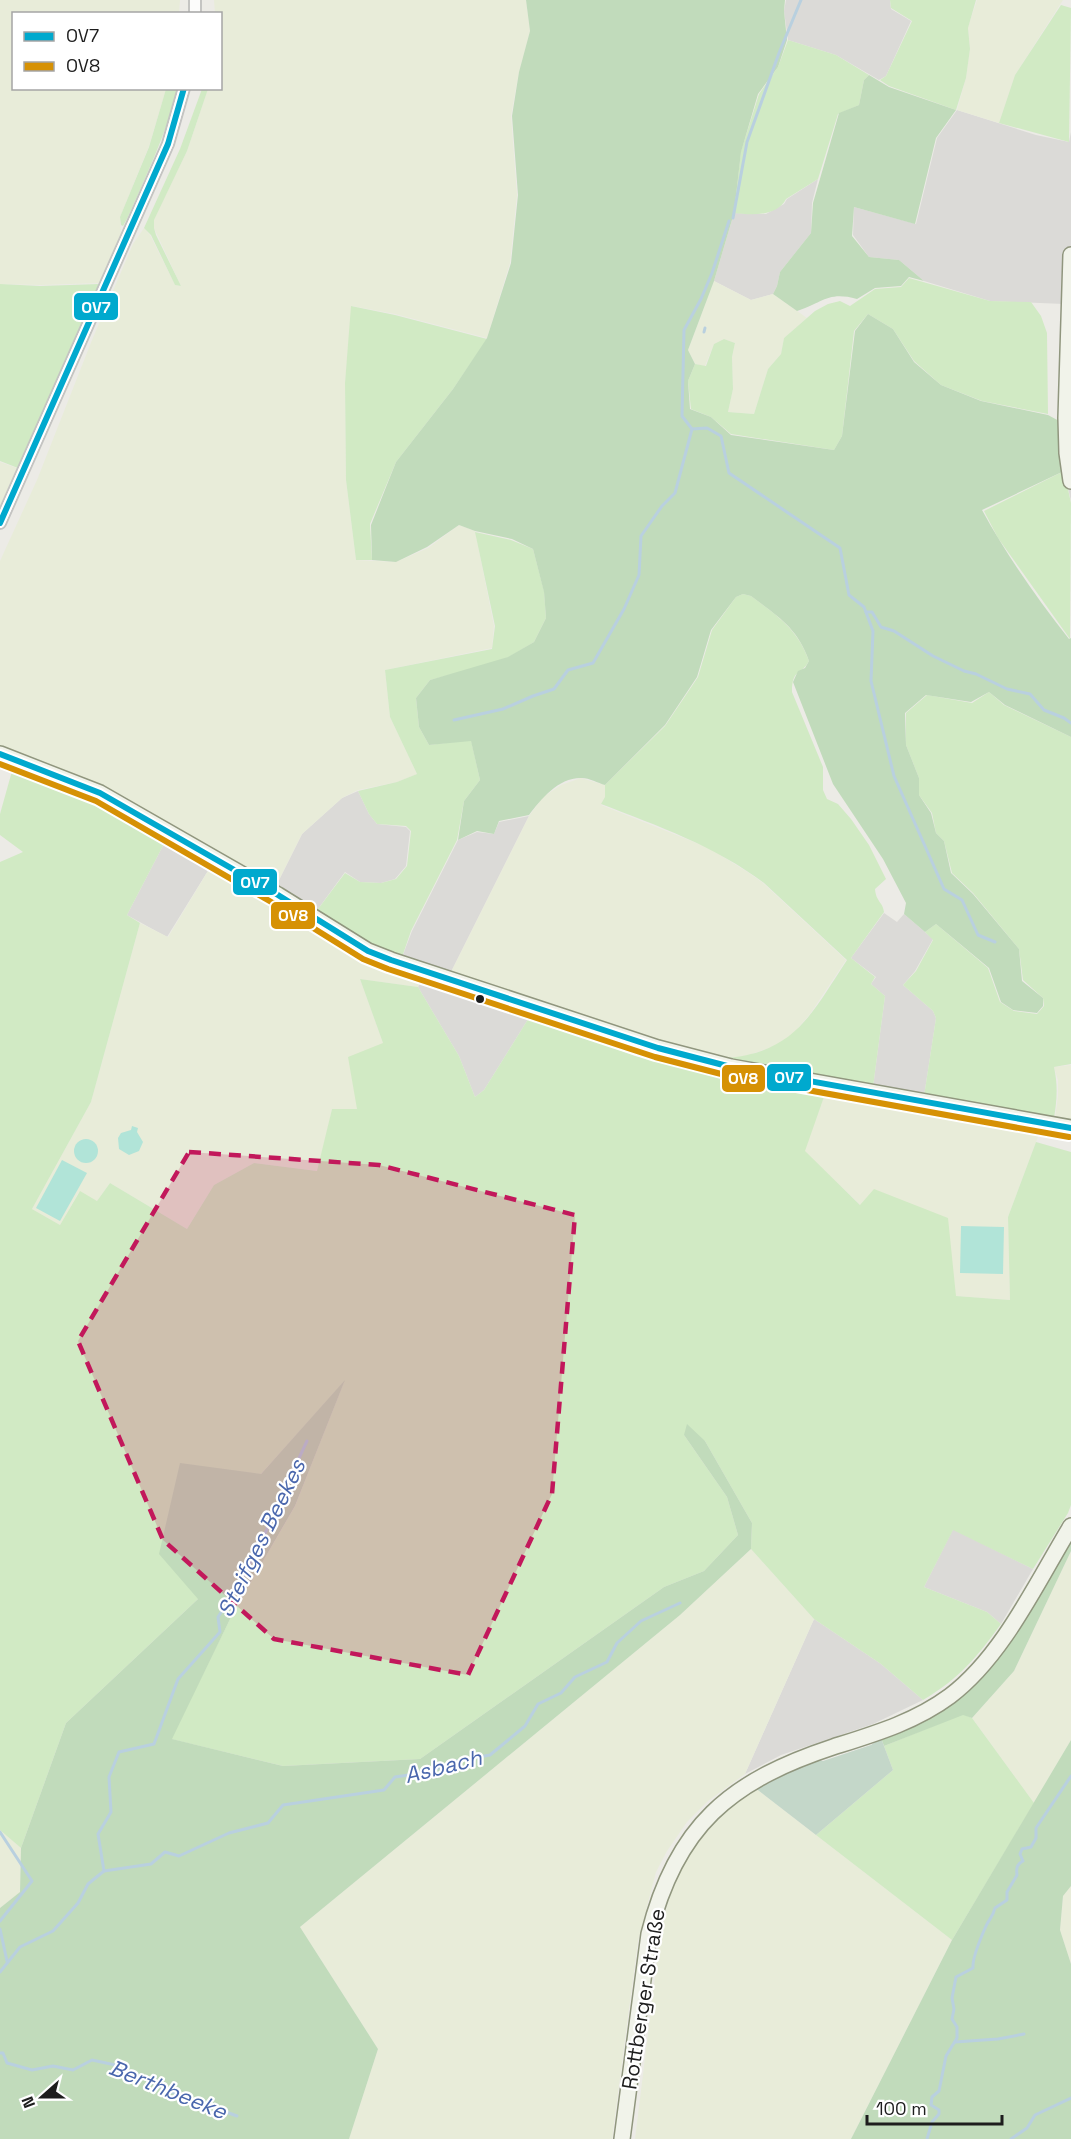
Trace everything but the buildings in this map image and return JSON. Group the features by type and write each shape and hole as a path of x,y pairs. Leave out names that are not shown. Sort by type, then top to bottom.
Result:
{"street":[{"path":"0,523 168,144 183,90"},
{"path":"1071,255 1066,418 1071,481"},
{"path":"0,754 100,793 278,895 368,951 392,960 658,1048 731,1067 1071,1128"},
{"name":"Rottberger Straße","path":"622,2139 649,1934 657,1902 677,1857 685,1845 706,1818 736,1792 765,1774 811,1754 904,1722 950,1695 978,1669 1003,1639 1071,1526"}],"highlighted area":[{"path":"189,1152 379,1165 575,1215 552,1494 468,1675 274,1639 163,1540 78,1341"}],"shaded area":[{"path":"786,0 890,0 891,9 911,21 886,76 879,80 836,55 788,40 784,11"},
{"path":"957,110 1036,135 1069,142 1071,132 1071,501 1064,471 1064,304 990,301 924,281 899,260 869,257 853,235 854,207 916,224 937,138"},
{"path":"818,179 812,203 811,233 780,272 773,294 751,300 714,281 734,213 766,214"},
{"path":"358,791 369,814 377,824 406,827 410,831 406,866 395,879 381,883 360,882 345,872 315,913 275,888 302,834 342,798"},
{"path":"529,816 450,974 401,960 412,931 458,840 477,832 494,834 499,822"},
{"path":"168,836 214,861 167,937 127,915"},
{"path":"884,913 897,922 904,914 933,939 915,971 903,985 933,1011 936,1018 924,1096 873,1087 885,996 871,984 876,977 851,958"},
{"path":"422,978 530,1016 484,1090 475,1097 459,1056 418,987"},
{"path":"132,1126 138,1128 137,1132 143,1142 139,1151 129,1155 119,1149 118,1138 121,1133 131,1130"},
{"path":"86,1139 95,1142 98,1151 95,1160 86,1163 77,1160 74,1151 77,1142"},
{"path":"62,1160 87,1173 60,1221 36,1208"},
{"path":"961,1226 1004,1227 1003,1274 960,1273"},
{"path":"953,1529 1033,1569 1001,1624 987,1612 924,1587"},
{"path":"814,1619 881,1664 923,1700 873,1724 781,1755 745,1774"}],"green space":[{"path":"0,0 180,0 179,12 12,12 12,90 166,90 149,146 120,217 121,235 100,283 0,284"},
{"path":"214,0 526,0 530,31 511,116 517,195 510,263 487,338 395,314 352,306 345,383 346,480 356,560 396,562 428,548 459,525 475,531 494,626 492,648 385,670 390,717 417,774 397,782 358,790 342,798 302,834 275,888 0,750 0,561 37,480 92,340 133,244 144,228 150,235 175,285 181,286 154,228 154,219 187,151 208,90 222,90 222,12 215,12"},
{"path":"526,0 785,0 787,40 778,67 758,94 741,152 734,213 714,281 688,350 695,364 688,381 690,409 711,417 731,435 834,450 842,436 855,331 868,314 893,329 914,362 941,385 981,401 1048,415 1061,422 1064,471 982,510 1045,608 1069,639 1071,638 1071,737 1005,705 989,692 971,702 926,695 905,713 906,745 919,778 919,795 931,813 936,833 944,841 951,873 973,894 1019,949 1022,981 1043,998 1043,1006 1037,1013 1013,1010 1001,1002 989,968 936,924 925,932 904,914 906,903 883,859 833,784 793,682 798,671 805,668 809,661 804,649 786,624 751,596 743,594 736,597 711,630 697,677 665,725 605,785 585,778 566,781 551,790 529,815 499,821 494,834 477,831 458,840 464,801 480,780 471,741 429,745 419,727 416,698 430,680 508,657 534,642 546,618 544,592 533,549 512,539 459,525 427,547 396,562 372,560 371,525 396,462 453,389 487,338 511,263 518,195 512,116 519,72 530,31"},
{"path":"890,0 976,0 968,28 970,49 966,78 956,110 889,86 880,80 886,76 912,21 891,8"},
{"path":"977,0 1063,0 1015,75 999,123 957,110 966,78 970,49 968,27"},
{"path":"1061,5 1071,8 1069,142 999,123 1015,75"},
{"path":"788,40 836,55 869,75 864,80 859,105 838,114 818,179 770,212 734,213 741,151 759,94 778,67"},
{"path":"869,75 889,87 956,110 936,138 915,224 854,207 852,236 869,257 899,260 924,281 909,277 901,286 875,288 857,299 832,297 797,311 773,294 780,272 811,233 813,203 839,113 859,105 864,80"},
{"path":"166,90 178,90 155,155 123,226 120,217 149,147"},
{"path":"202,90 208,90 187,151 154,220 156,235 181,286 175,285 151,235 144,228 180,149"},
{"path":"909,278 990,301 1031,302 1041,316 1047,333 1048,414 982,401 941,385 914,361 893,329 868,314 854,331 842,436 834,450 731,434 711,417 691,409 688,381 695,364 706,366 714,344 724,339 735,343 732,357 733,389 728,412 754,414 768,369 781,354 784,338 815,311 828,304 840,301 850,306 875,289 901,287"},
{"path":"714,281 751,300 773,294 807,318 784,338 781,354 768,369 754,414 728,412 733,389 732,357 735,343 724,339 714,344 705,366 695,364 688,350"},
{"path":"0,284 40,286 99,284 18,468 0,461"},
{"path":"351,306 487,339 453,389 396,462 370,524 372,560 356,560 346,480 345,383"},
{"path":"0,462 17,468 0,506"},
{"path":"1064,471 1071,503 1070,639 998,538 984,511"},
{"path":"475,532 511,540 533,549 544,591 546,618 534,642 509,657 430,680 416,698 419,727 429,745 471,740 480,780 464,801 457,840 411,931 401,960 386,955 315,913 345,873 360,882 381,883 396,879 407,866 411,831 406,826 377,824 369,814 358,791 397,782 417,774 390,717 385,670 492,649 495,626"},
{"path":"743,594 751,596 778,617 799,640 809,661 795,676 792,692 823,767 823,790 827,799 838,804 851,819 869,845 886,879 875,889 884,912 851,958 875,977 871,984 885,996 873,1087 725,1058 749,1055 785,1039 811,1013 847,960 764,883 745,870 685,838 601,804 605,797 605,785 665,726 698,677 712,630 736,597"},
{"path":"989,692 1004,705 1071,737 1071,1064 1054,1067 1057,1092 1054,1118 924,1096 936,1018 933,1011 903,985 916,971 933,940 925,932 936,924 988,968 1000,1002 1014,1011 1037,1014 1044,1006 1043,998 1023,980 1019,949 973,893 952,873 944,841 936,833 932,813 919,795 919,778 906,745 906,713 927,695 972,703"},
{"path":"14,764 98,796 168,836 127,915 140,923 91,1102 32,1209 60,1225 80,1191 97,1201 110,1183 187,1229 214,1185 254,1163 317,1171 332,1109 357,1109 348,1057 383,1043 360,979 418,987 459,1056 475,1097 484,1090 530,1016 635,1056 825,1094 805,1151 860,1205 874,1189 948,1218 956,1296 1010,1300 1008,1217 1036,1142 1071,1152 1071,1505 1033,1569 953,1530 924,1587 987,1612 1001,1624 966,1666 947,1684 923,1700 881,1664 814,1619 751,1549 752,1523 705,1441 684,1435 727,1497 738,1535 704,1571 664,1587 420,1759 283,1766 171,1739 233,1613 295,1506 344,1382 261,1474 198,1599 66,1723 21,1848 0,1830 0,862 23,852 0,835 0,814"},
{"path":"581,778 605,785 605,797 601,805 709,848 749,873 763,883 846,960 810,1014 793,1034 769,1048 743,1057 725,1058 723,1061 450,974 529,816 543,797 561,785"},
{"path":"214,861 394,969 422,978 418,987 360,979 383,1043 357,1109 332,1109 318,1171 254,1163 214,1185 187,1229 110,1183 97,1201 79,1192 60,1225 32,1209 91,1102 140,923 168,937"},
{"path":"1071,1065 1071,1121 1055,1118 1058,1080 1054,1067"},
{"path":"825,1094 1039,1134 1008,1217 1010,1300 956,1296 804,1151"},
{"path":"345,1380 295,1506 233,1613 172,1739 283,1766 420,1759 664,1587 704,1571 738,1535 727,1497 684,1435 687,1424 705,1441 752,1523 751,1549 680,1615 300,1927 378,2049 349,2139 0,2139 0,1908 20,1892 21,1848 66,1723 198,1599 159,1554 180,1463 261,1474"},
{"path":"1071,1534 1071,1551 1014,1671 972,1718 963,1715 884,1746 881,1738 953,1698"},
{"path":"751,1549 814,1619 745,1774 708,1801 687,1822 656,1872 638,1941 612,2139 349,2139 378,2049 300,1927 680,1615"},
{"path":"1071,1551 1071,1740 1034,1803 972,1718 1014,1671"},
{"path":"963,1714 972,1718 1034,1803 952,1940 816,1835 893,1770 884,1746"},
{"path":"881,1738 893,1770 816,1835 754,1787 812,1759 823,1761 871,1745"},
{"path":"1071,1740 1071,1886 1063,1896 1060,1930 1071,1964 1071,2139 851,2139 952,1940"},
{"path":"754,1787 952,1940 851,2139 635,2139 659,1945 673,1876 711,1822"},
{"path":"0,1830 21,1848 20,1892 0,1908"},
{"path":"1071,1886 1071,1964 1060,1930 1063,1896"}],"waterway":[{"path":"733,218 747,142 801,0"},
{"path":"454,720 503,709 554,689 568,670 593,663 624,609 639,575 641,536 662,506 675,493 692,429 682,416 684,330 712,273 729,221"},
{"path":"704,332 705,328"},
{"path":"692,429 707,428 721,436 729,473 840,548 849,595 864,607 873,631 871,681 894,776 944,889 962,900 978,935 995,942"},
{"path":"866,612 872,612 881,627 894,631 933,656 1007,689 1030,694 1044,710 1071,723"},
{"name":"Steifges Beekes","path":"104,1871 98,1834 111,1812 109,1777 119,1752 154,1744 178,1679 220,1632 218,1617 244,1575 307,1441"},
{"name":"Asbach","path":"0,1972 20,1947 53,1931 78,1903 88,1884 104,1871 151,1864 165,1852 179,1856 229,1833 268,1823 283,1805 384,1790 395,1777 429,1772 452,1762 490,1755 525,1726 538,1704 561,1693 575,1677 607,1662 617,1643 641,1621 680,1603"},
{"path":"927,2139 932,2122 939,2114 939,2110 931,2105 932,2097 939,2091 946,2056 957,2038 957,2027 952,2019 954,2009 952,1998 956,1977 973,1968 987,1924 995,1908 1007,1900 1007,1892 1017,1875 1017,1866 1023,1861 1020,1854 1022,1849 1031,1847 1036,1838 1036,1828 1071,1776"},
{"path":"0,1832 32,1881 0,1921"},
{"path":"0,1929 7,1961"},
{"path":"955,2042 998,2039 1024,2034"},
{"name":"Berthbeeke","path":"0,2053 3,2053 7,2063 32,2070 53,2066 73,2070 92,2060 120,2066 164,2089 237,2116"},
{"path":"1011,2139 1027,2128 1035,2115 1071,2098"}],"transit line":[{"name":"OV7","path":"0,523 168,144 183,90"},
{"name":"OV7","path":"0,754 100,793 278,895 368,951 391,960 658,1048 731,1067 1071,1128"},
{"name":"OV8","path":"0,764 96,801 273,903 363,959 388,969 655,1057 729,1076 1069,1137"}]}
